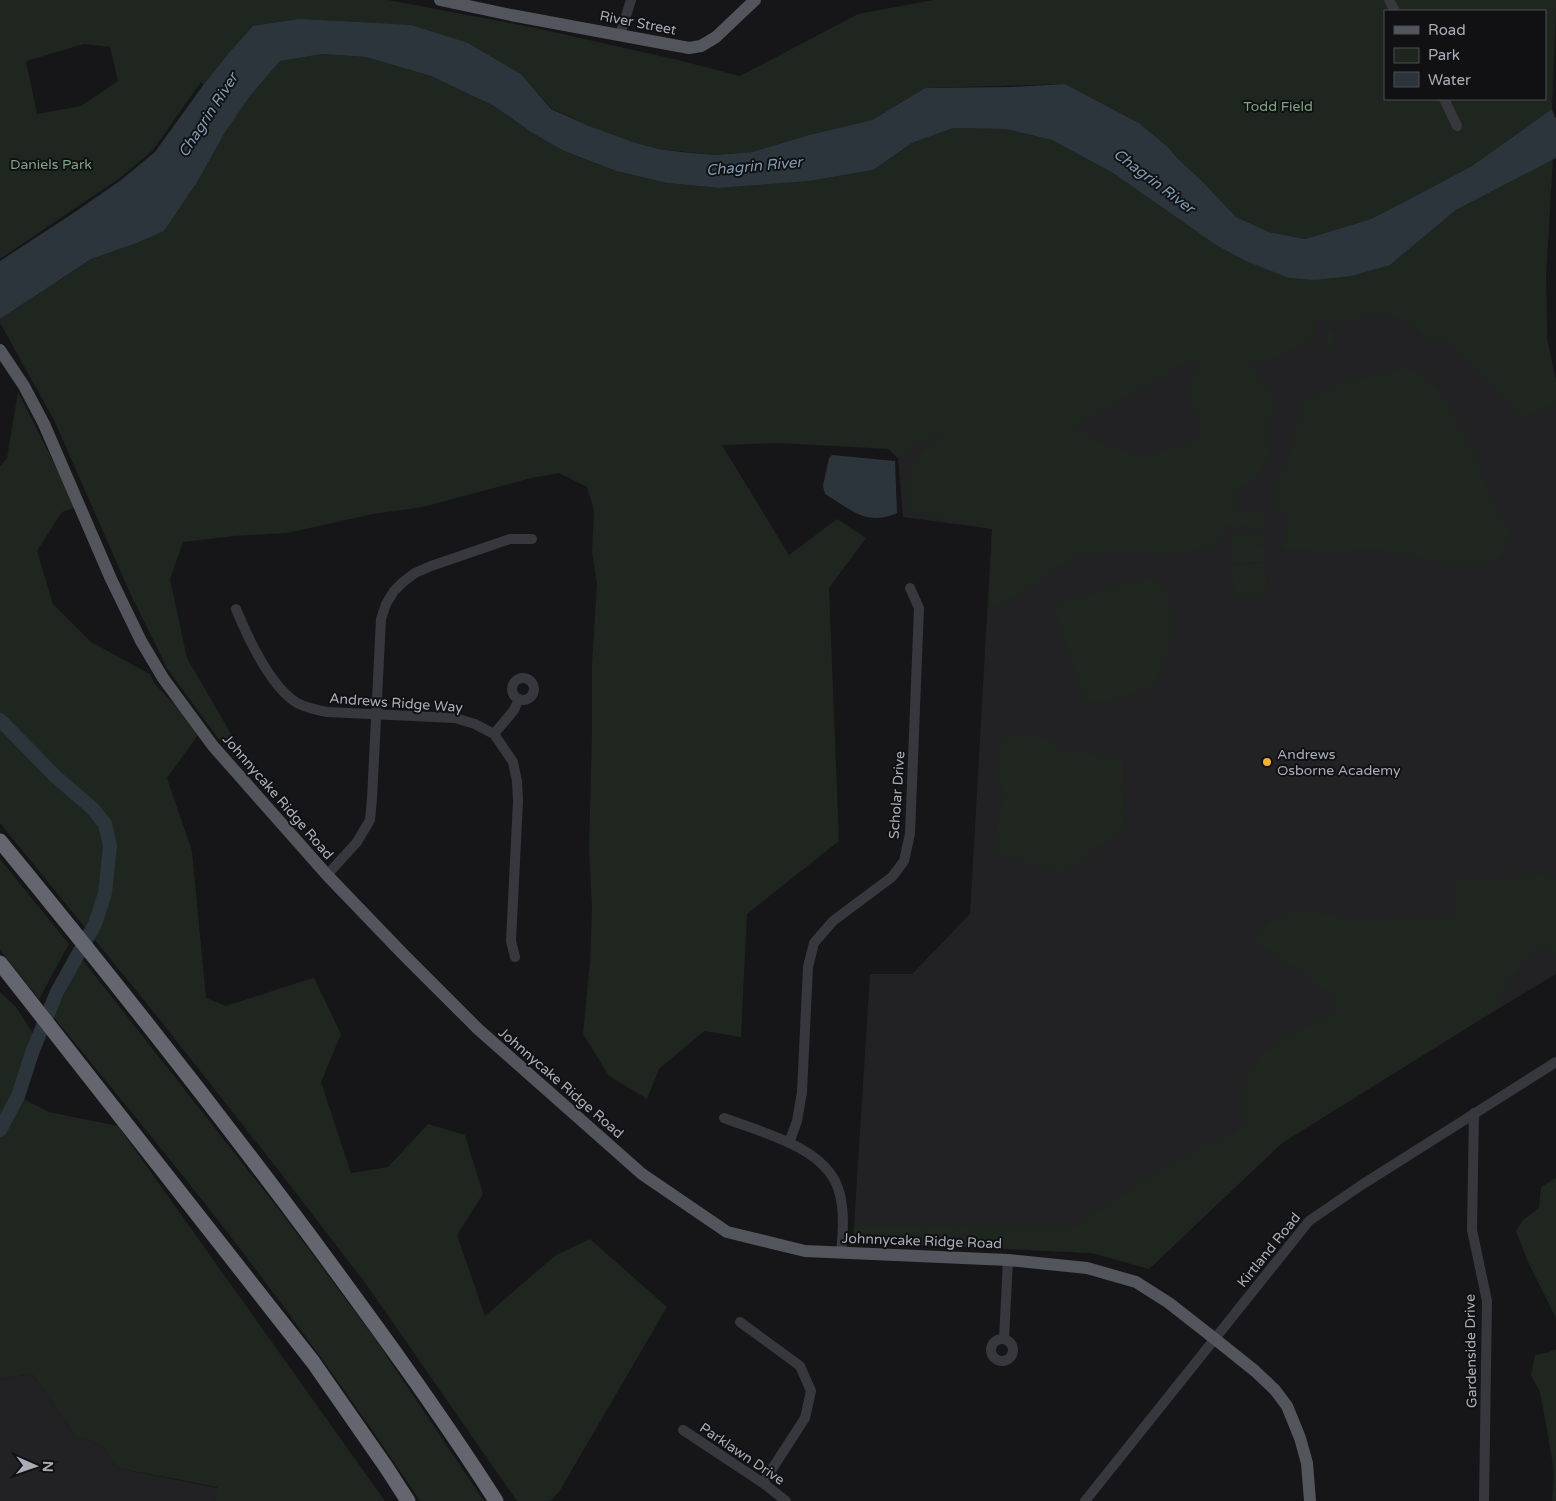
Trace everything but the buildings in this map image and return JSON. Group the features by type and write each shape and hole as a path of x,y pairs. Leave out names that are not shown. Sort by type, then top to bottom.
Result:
{"highway":[{"path":"0,841 53,905 265,1176 388,1342 496,1501"},
{"path":"0,963 313,1362 408,1501"}],"main road":[{"name":"River Street","path":"440,0 689,48 701,46 716,37 755,0"},
{"name":"Johnnycake Ridge Road","path":"1,352 24,386 44,424 111,579 141,641 163,678 213,746 327,875 478,1029 642,1174 727,1232 805,1251 1008,1260 1087,1268 1136,1282 1169,1303 1255,1371 1275,1390 1286,1406 1297,1430 1307,1463 1310,1501"}],"street":[{"path":"620,35 632,0"},
{"path":"1444,100 1457,126"},
{"path":"327,875 358,842 370,820 381,619 386,604 402,582 431,566 510,539 532,539"},
{"name":"Scholar Drive","path":"789,1143 797,1121 802,1092 808,967 814,943 833,921 892,877 904,860 910,834 920,608 910,588"},
{"name":"Andrews Ridge Way","path":"236,609 258,655 277,683 297,702 312,709 327,712 454,718 475,724 494,734 513,762 518,781 511,941 514,957"},
{"path":"494,734 514,710 519,699"},
{"name":"Kirtland Road","path":"1085,1501 1309,1221 1360,1186 1556,1062"},
{"name":"Gardenside Drive","path":"1474,1113 1472,1230 1487,1301 1484,1501"},
{"path":"724,1118 789,1143 811,1155 827,1168 838,1188 842,1211 841,1253"},
{"path":"1004,1339 1008,1260"},
{"path":"740,1322 800,1366 811,1391 805,1418 764,1483"},
{"name":"Parklawn Drive","path":"683,1430 764,1483 786,1501"}],"shaded area":[{"name":"Andrews Osborne Academy","path":"1546,277 1547,339 1556,380 1556,974 1282,1143 1149,1269 1092,1253 853,1242 870,974 912,974 970,914 992,529 903,517 898,458 877,438 1004,373"},
{"path":"32,1374 75,1436 102,1445 117,1468 217,1488 215,1501 0,1501 0,1379"}],"green space":[{"path":"0,0 388,0 536,28 740,76 858,14 933,0 1556,0 1552,109 1472,166 1406,201 1371,219 1305,239 1269,232 1236,217 1169,148 1139,123 1065,84 925,88 872,120 809,135 752,152 715,155 658,149 589,126 551,108 521,74 468,43 228,54 204,84 201,82 153,150 120,178 0,259","holes":["84,44 110,47 118,81 81,106 37,114 26,61"]},
{"path":"322,54 366,57 431,76 494,106 531,132 562,150 616,171 667,183 719,188 809,181 873,170 912,143 953,128 1006,129 1052,140 1113,173 1216,245 1390,265 1456,210 1553,159 1546,277 1547,339 1556,380 1556,403 1520,419 1494,387 1466,359 1445,341 1433,342 1413,329 1407,320 1370,315 1355,322 1317,320 1312,340 1281,357 1250,363 1278,404 1269,422 1271,457 1256,477 1237,493 1233,512 1264,511 1264,527 1231,528 1230,523 1214,548 1164,555 1135,551 1077,555 1004,604 988,609 992,529 906,511 908,473 919,453 944,433 922,442 898,458 889,449 779,443 722,445 789,555 837,519 866,538 829,588 839,841 747,914 741,1037 704,1031 659,1069 647,1099 609,1076 583,1034 590,962 592,908 589,849 592,664 597,584 592,552 594,510 587,487 559,473 531,478 423,507 373,514 287,533 183,542 170,579 187,658 238,746 221,742 168,670 131,595 54,420 0,323 0,319 91,259 134,244 199,179 224,134 250,96 280,61","holes":["1189,362 1199,364 1189,381 1189,396 1196,417 1199,439 1145,456 1101,442 1074,427 1177,368"]},
{"path":"1334,329 1335,350 1325,350 1324,330"},
{"path":"1401,368 1415,370 1431,382 1444,396 1473,452 1496,507 1511,532 1508,547 1500,558 1478,565 1447,565 1391,552 1370,550 1332,552 1282,550 1283,532 1292,518 1275,509 1275,480 1288,459 1304,400 1340,383"},
{"path":"18,392 76,507 62,512 37,551 53,604 91,642 150,674 154,683 200,732 167,778 192,851 206,998 226,1006 314,978 341,1034 321,1082 351,1173 388,1167 428,1124 465,1135 483,1194 457,1235 485,1316 556,1255 590,1239 667,1307 559,1492 550,1501 517,1501 366,1284 156,1015 0,823 0,466 7,458"},
{"path":"1263,530 1264,545 1230,547 1230,531"},
{"path":"1265,546 1265,562 1232,564 1231,548"},
{"path":"1265,563 1267,595 1234,597 1232,565"},
{"path":"1151,576 1164,587 1169,599 1172,633 1169,652 1157,679 1147,689 1114,702 1085,702 1052,605"},
{"path":"1010,733 1047,738 1061,750 1122,756 1123,830 1063,873 993,854 1003,793 996,777 1002,738"},
{"path":"0,859 69,944 39,999 0,950"},
{"path":"1539,873 1556,877 1556,955 1539,945 1499,994 1502,1006 1282,1143 1149,1269 1092,1253 853,1242 854,1225 1074,1227 1131,1188 1200,1146 1235,1132 1244,1123 1242,1098 1244,1084 1249,1070 1258,1059 1283,1039 1339,1010 1336,1001 1307,976 1255,943 1257,936 1268,921 1296,909 1340,914 1341,920 1454,917 1456,880 1489,880"},
{"path":"82,959 284,1216 376,1340 484,1501 420,1501 341,1386 259,1274 185,1178 53,1016"},
{"path":"0,992 16,1007 37,1040 18,1096 49,1112 118,1126 385,1501 215,1501 217,1487 117,1468 102,1445 75,1436 32,1374 0,1379"},
{"path":"1556,1178 1556,1318 1528,1262 1516,1231 1523,1220 1539,1208 1541,1187"},
{"path":"1556,1349 1556,1501 1552,1501 1554,1472 1548,1435 1540,1392 1531,1375 1535,1355"}],"water":[{"name":"Chagrin River","path":"300,19 411,25 468,43 521,74 551,109 589,126 633,142 658,149 715,155 752,152 809,135 872,120 925,88 1065,84 1139,123 1169,148 1236,217 1269,232 1305,239 1371,219 1406,201 1472,166 1552,109 1556,117 1556,158 1456,210 1390,265 1351,276 1315,280 1289,278 1246,261 1216,245 1113,173 1052,140 1006,129 953,128 912,143 873,170 809,181 719,188 667,183 616,171 562,150 531,132 494,106 431,76 366,57 322,54 280,61 250,96 224,134 199,179 164,231 91,259 0,319 0,261 121,180 155,152 204,84 253,26"},
{"path":"832,455 895,461 897,513 886,517 868,517 851,510 825,494 823,486 829,458"}],"waterway":[{"path":"0,720 56,777 92,808 105,824 110,846 105,893 95,924 57,992 33,1050 18,1096 0,1130"}],"place":[{"name":"Andrews Osborne Academy","path":"1267,762"}],"park label":[{"name":"Todd Field","path":"1278,106"},
{"name":"Daniels Park","path":"51,164"}]}
